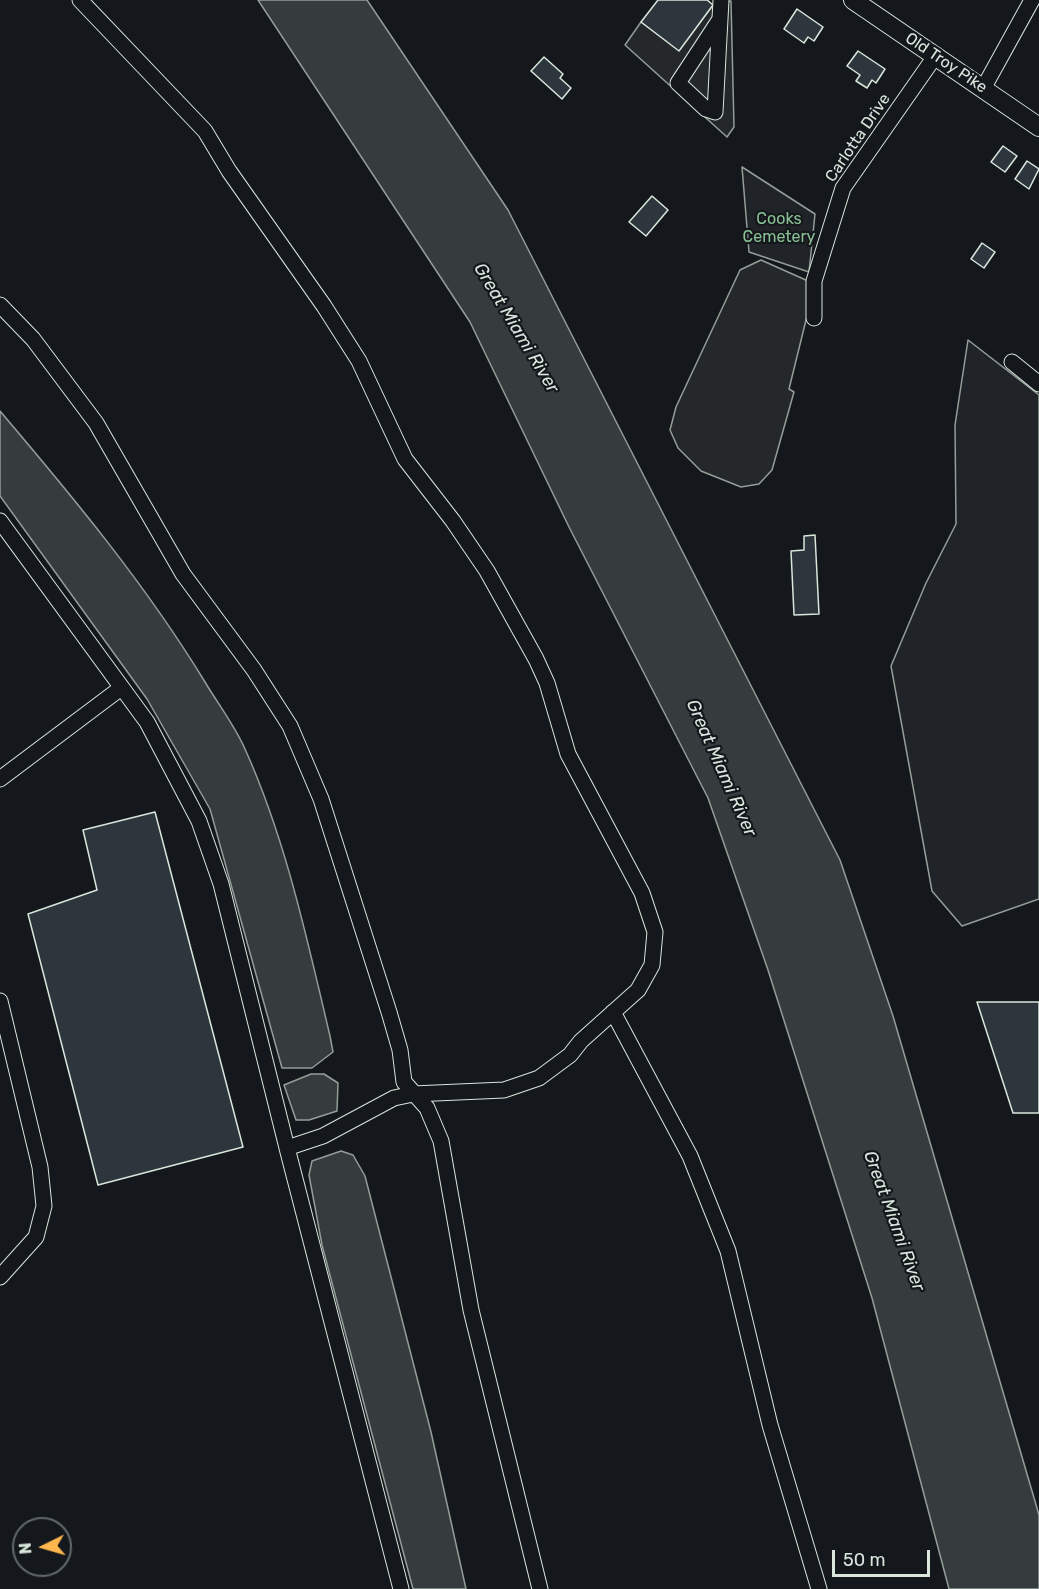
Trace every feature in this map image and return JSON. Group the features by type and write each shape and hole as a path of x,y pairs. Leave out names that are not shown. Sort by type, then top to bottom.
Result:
{"main road":[{"name":"Old Troy Pike","path":"853,0 984,87 1039,127"}],"street":[{"path":"80,0 206,131 229,171 359,361 405,459 453,520 476,554 536,659 547,683 568,754 622,852 653,918 656,946 647,977 631,997 554,1068 524,1085 484,1093 413,1094 383,1102 323,1136 287,1148"},
{"path":"720,19 678,83 706,109 715,112 722,0"},
{"path":"984,87 1032,0"},
{"name":"Carlotta Drive","path":"814,318 813,281 843,188 936,56"},
{"path":"0,305 33,339 96,423 183,574 254,670 290,726 321,799 389,1012 400,1050 404,1082 427,1108 441,1141 469,1300 540,1589"},
{"path":"1012,362 1039,384"},
{"path":"0,521 147,722 174,771 209,847 221,884 401,1589"},
{"path":"0,779 121,688"},
{"path":"0,1001 40,1167 44,1206 36,1237 0,1277"},
{"path":"613,1012 690,1156 724,1240 739,1286 773,1435 819,1589"}],"green space":[{"name":"Cooks Cemetery","path":"742,167 815,214 809,272 749,252"},
{"path":"968,340 1039,395 1039,899 962,926 932,891 891,666 926,583 956,524 955,425"}],"shaded area":[{"path":"731,1 734,127 727,137 625,45 641,22 679,50 713,5"},
{"path":"761,260 808,281 807,316 789,389 794,392 772,470 759,484 741,487 701,471 678,448 670,430 676,407 740,270"}],"water":[{"name":"Great Miami River","path":"258,0 367,0 508,210 840,860 893,1016 1039,1515 1039,1589 949,1589 872,1298 768,970 708,798 569,527 470,322"},
{"path":"0,411 133,576 182,646 241,740 284,854 330,1036 333,1052 312,1068 282,1068 210,809 147,699 0,496"},
{"path":"311,1074 324,1074 338,1083 337,1111 309,1120 296,1120 284,1085"},
{"path":"341,1151 353,1155 365,1176 431,1432 466,1589 413,1589 322,1245 309,1175 312,1161"}],"building":[{"path":"658,0 707,0 713,5 679,51 641,22"},
{"path":"797,9 823,27 814,41 808,37 804,43 784,29"},
{"path":"858,51 885,69 876,83 872,80 867,88 856,81 860,75 847,66"},
{"path":"544,57 563,74 560,78 571,88 562,99 531,71"},
{"path":"1003,146 1017,156 1005,172 991,162"},
{"path":"1027,161 1039,169 1029,189 1015,179"},
{"path":"652,196 668,210 646,236 629,222"},
{"path":"982,243 995,252 984,268 971,259"},
{"path":"815,535 819,614 794,615 791,551 804,550 804,536"},
{"path":"155,812 243,1147 98,1185 28,914 97,890 83,830"},
{"path":"977,1002 1039,1002 1039,1113 1013,1113"}]}
